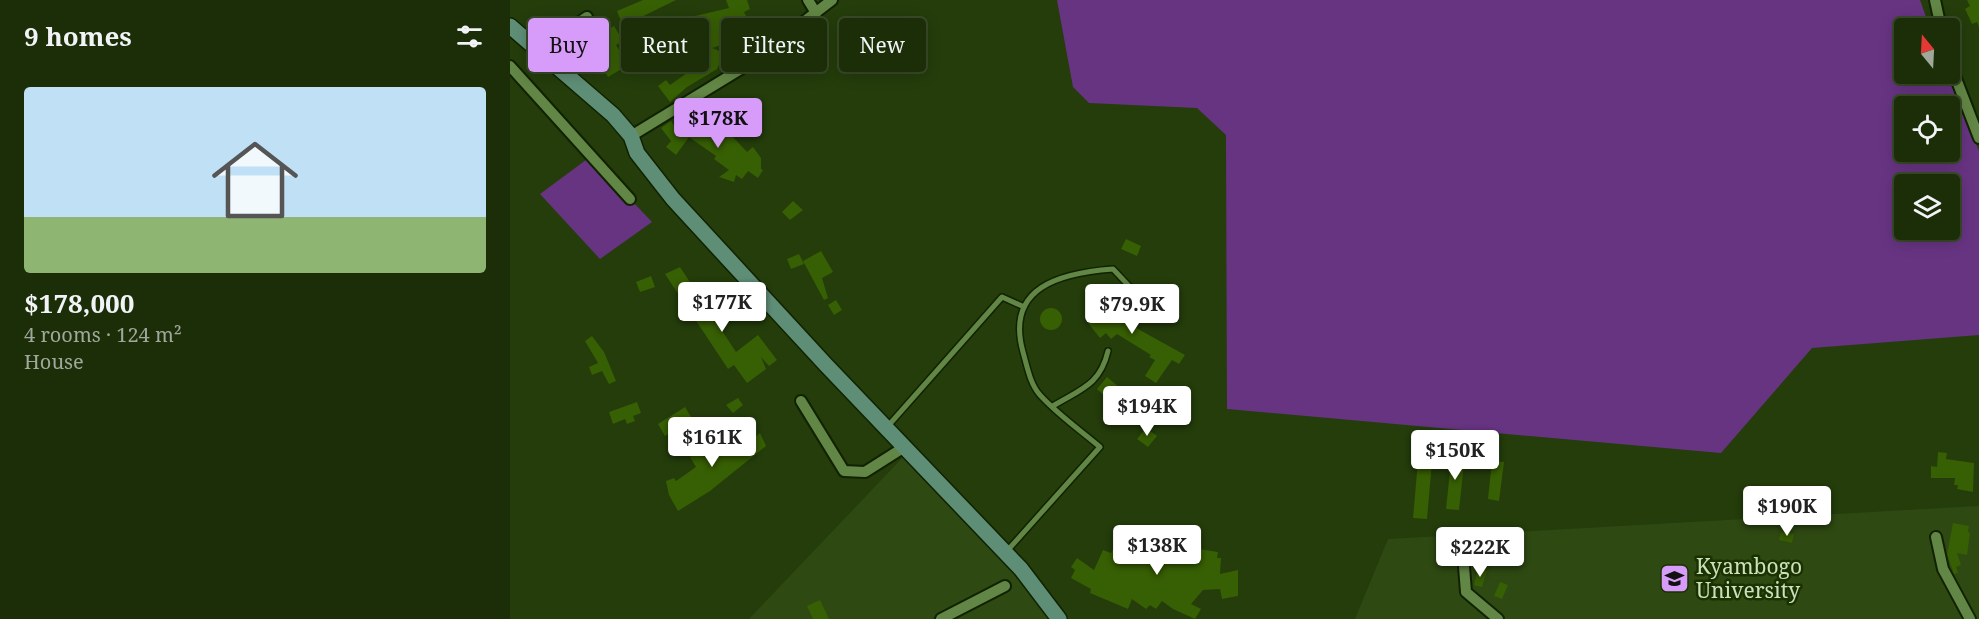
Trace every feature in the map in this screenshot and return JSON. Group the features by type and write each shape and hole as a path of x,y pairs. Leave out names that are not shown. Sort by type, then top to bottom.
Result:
{"street":[{"path":"808,0 816,12"},
{"path":"631,136 749,64 832,0"},
{"path":"1935,0 1939,18"},
{"path":"510,26 528,43"},
{"path":"510,66 630,199"},
{"path":"563,72 595,98 631,136 637,153 673,199 1006,552 1059,619"},
{"path":"1958,84 1979,138"},
{"path":"801,401 844,471 865,472 906,446"},
{"path":"1936,537 1943,569 1970,619"},
{"path":"1463,554 1466,592 1498,619"},
{"path":"941,619 1005,586"}],"lane":[{"path":"1006,552 1100,447 1039,394 1029,373 1021,346 1019,319 1022,306 1031,295 1046,285 1065,278 1113,269 1146,304"},
{"path":"886,427 1002,297 1022,306"},
{"path":"1053,406 1094,382 1105,366 1108,351"}],"shaded area":[{"path":"1057,0 1920,0 1926,18 1894,18 1894,84 1952,84 1957,96 1894,96 1894,162 1960,162 1960,104 1979,151 1979,335 1812,348 1721,453 1227,409 1226,135 1197,108 1089,103 1073,87"},
{"path":"590,157 652,222 600,259 540,194"},
{"path":"906,454 1016,576 1050,619 749,619"},
{"name":"Kyambogo University","path":"1979,506 1979,619 1355,619 1388,539"}],"building":[{"path":"643,0 676,0 639,18 621,18 621,21 617,11"},
{"path":"726,0 747,0 750,9 744,12 746,16 740,18 721,18 721,45 712,48 721,52 721,60 717,69 687,87 670,102 658,86 666,80 670,85 688,72 709,72 709,18 691,17 729,8"},
{"path":"1967,0 1979,0 1979,27 1977,22 1972,24 1965,9 1970,6"},
{"path":"614,26 621,38 621,42 616,45 621,53 621,69 608,77 605,72 609,72 609,29"},
{"path":"671,121 678,131 684,122 701,135 726,123 732,136 747,152 753,147 761,158 761,169 763,170 758,178 748,171 742,179 736,175 734,182 719,177 729,170 714,159 716,156 689,137 676,155 666,147 671,141 661,128"},
{"path":"793,201 803,210 790,220 782,212"},
{"path":"1126,239 1141,246 1137,256 1121,249"},
{"path":"821,251 833,272 822,278 828,298 824,300 803,261"},
{"path":"799,254 804,264 791,269 787,259"},
{"path":"680,267 736,352 758,335 777,360 769,366 761,357 766,369 747,383 734,365 728,369 665,274"},
{"path":"651,276 655,287 640,292 636,282"},
{"path":"1166,287 1174,293 1158,318 1150,312"},
{"path":"1103,295 1116,311 1125,303 1131,310 1136,306 1142,313 1129,324 1185,355 1179,364 1172,360 1156,383 1145,376 1155,360 1149,357 1151,355 1117,334 1111,339 1106,333 1100,338 1088,323 1096,316 1088,307"},
{"path":"836,300 842,310 834,315 828,305"},
{"path":"1051,308 1059,311 1062,319 1059,327 1051,330 1043,327 1040,319 1043,311"},
{"path":"592,336 604,352 616,381 609,384 602,371 592,375 589,367 598,363 585,341"},
{"path":"1107,377 1120,388 1109,400 1097,389"},
{"path":"738,398 743,405 733,413 726,405"},
{"path":"637,402 641,413 633,416 635,421 627,424 625,419 613,424 609,412"},
{"path":"685,407 693,420 665,436 658,424"},
{"path":"1146,428 1157,436 1148,447 1137,439"},
{"path":"730,430 742,447 760,433 766,446 710,491 678,511 669,495 666,481 674,478 676,481 696,467 690,457"},
{"path":"1419,449 1433,450 1427,519 1413,518"},
{"path":"1452,452 1465,454 1459,510 1446,509"},
{"path":"1938,452 1947,453 1946,459 1974,463 1973,492 1957,489 1958,485 1954,485 1955,478 1931,478 1931,466 1937,467"},
{"path":"1492,461 1504,462 1499,501 1488,499"},
{"path":"1953,523 1969,526 1968,532 1970,533 1967,555 1957,553 1961,565 1956,567 1958,573 1954,574 1947,554"},
{"path":"1781,532 1794,534 1792,543 1779,540"},
{"path":"1161,537 1174,545 1218,552 1217,558 1221,558 1220,574 1238,570 1238,596 1222,599 1220,589 1203,590 1191,604 1201,609 1195,619 1162,601 1156,609 1150,605 1146,609 1132,599 1128,609 1090,593 1091,589 1071,578 1075,570 1071,567 1077,558 1094,570 1103,550 1111,553 1119,538 1155,557"},
{"path":"1478,568 1487,571 1482,587 1474,585"},
{"path":"1500,582 1508,585 1502,599 1494,596"},
{"path":"820,600 829,619 813,619 807,606"}],"place":[{"name":"Kyambogo University","path":"1675,579"}]}
